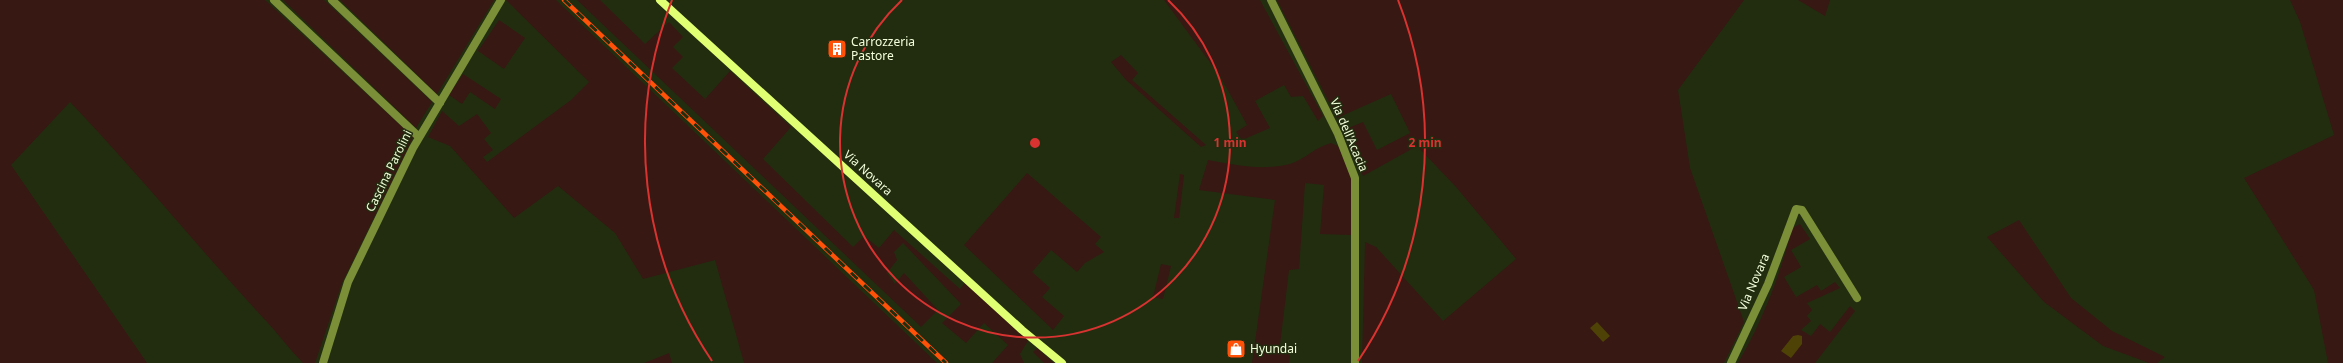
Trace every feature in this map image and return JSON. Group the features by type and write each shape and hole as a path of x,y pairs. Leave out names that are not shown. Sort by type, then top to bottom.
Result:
{"main road":[{"name":"Via Novara","path":"660,0 1022,330 1062,363"}],"street":[{"path":"274,0 419,137"},
{"path":"332,0 440,103"},
{"name":"Cascina Parolini","path":"323,363 348,282 419,137 501,0"},
{"name":"Via dell'Acacia","path":"1271,0 1338,134 1355,178 1355,363"},
{"name":"Via Novara","path":"1731,363 1768,284 1796,209 1802,210 1857,298"}],"shaded area":[{"path":"0,0 265,0 413,137 342,283 315,363 303,363 298,358 120,156 70,102 11,165 147,363 0,363"},
{"path":"283,0 324,0 432,102 416,128"},
{"path":"340,0 494,0 437,94"},
{"path":"506,0 556,0 937,363 744,363 715,260 643,279 615,233 558,186 514,218 450,146 428,137 442,111 459,126 477,114 491,133 484,139 493,150 483,157 487,162 571,100 589,82"},
{"path":"577,0 600,0 645,44 669,22 683,37 673,47 683,57 672,68 705,99 730,71 791,127 763,159 853,247 864,236 879,248 894,230 960,289 965,283 1029,339 1020,354 1024,363 992,363 1008,345 984,323 966,343 942,323 961,304 903,243 894,252 897,260 887,273 895,284 904,273 938,310 921,327"},
{"path":"1164,0 1260,0 1323,116 1318,121 1303,96 1291,97 1284,85 1255,101 1270,128 1242,140 1236,132 1247,125 1220,76"},
{"path":"1277,0 1744,0 1678,90 1690,168 1744,322 1724,363 1362,363 1365,242 1376,247 1443,321 1516,259 1456,187 1417,146 1363,176 1346,129 1363,122 1377,150 1410,133 1391,94 1337,118"},
{"path":"1798,0 1830,0 1825,16"},
{"path":"2290,0 2343,0 2343,363 2328,363 2314,290 2244,178 2334,135 2300,22"},
{"path":"499,20 525,38 504,69 478,51"},
{"path":"1121,55 1138,73 1132,80 1206,145 1201,147 1126,80 1111,62"},
{"path":"463,74 501,99 495,109 470,92 462,104 449,95"},
{"path":"1331,143 1338,146 1352,179 1351,235 1320,234 1324,185 1305,183 1299,269 1289,270 1279,353 1290,354 1289,363 1252,363 1275,200 1199,190 1208,160 1228,164 1259,167 1280,166 1300,160 1320,147"},
{"path":"1027,173 1101,237 1095,244 1104,252 1085,263 1077,272 1051,250 1032,272 1050,288 1042,297 1064,316 1053,330 964,245"},
{"path":"1180,174 1184,175 1179,218 1174,218"},
{"path":"2019,220 2071,298 2112,331 2165,357 2157,363 2149,363 2103,346 2044,302 1987,237"},
{"path":"1800,224 1810,239 1791,250 1801,267 1784,277 1796,297 1817,285 1821,291 1835,282 1840,288 1807,303 1812,310 1807,316 1811,321 1801,330 1811,336 1820,324 1830,332 1850,306 1855,311 1815,363 1738,363 1755,331 1770,297 1788,245 1792,228"},
{"path":"1161,264 1171,266 1163,299 1153,297"},
{"path":"1597,322 1610,336 1603,342 1590,328"},
{"path":"1793,336 1802,336 1802,344 1791,358 1781,351"},
{"path":"1037,348 1054,363 1044,363 1033,352"},
{"path":"669,353 672,363 644,363"}],"railway":[{"path":"564,0 946,363"}],"place":[{"name":"Carrozzeria Pastore","path":"837,49"},
{"name":"Hyundai","path":"1236,349"}]}
